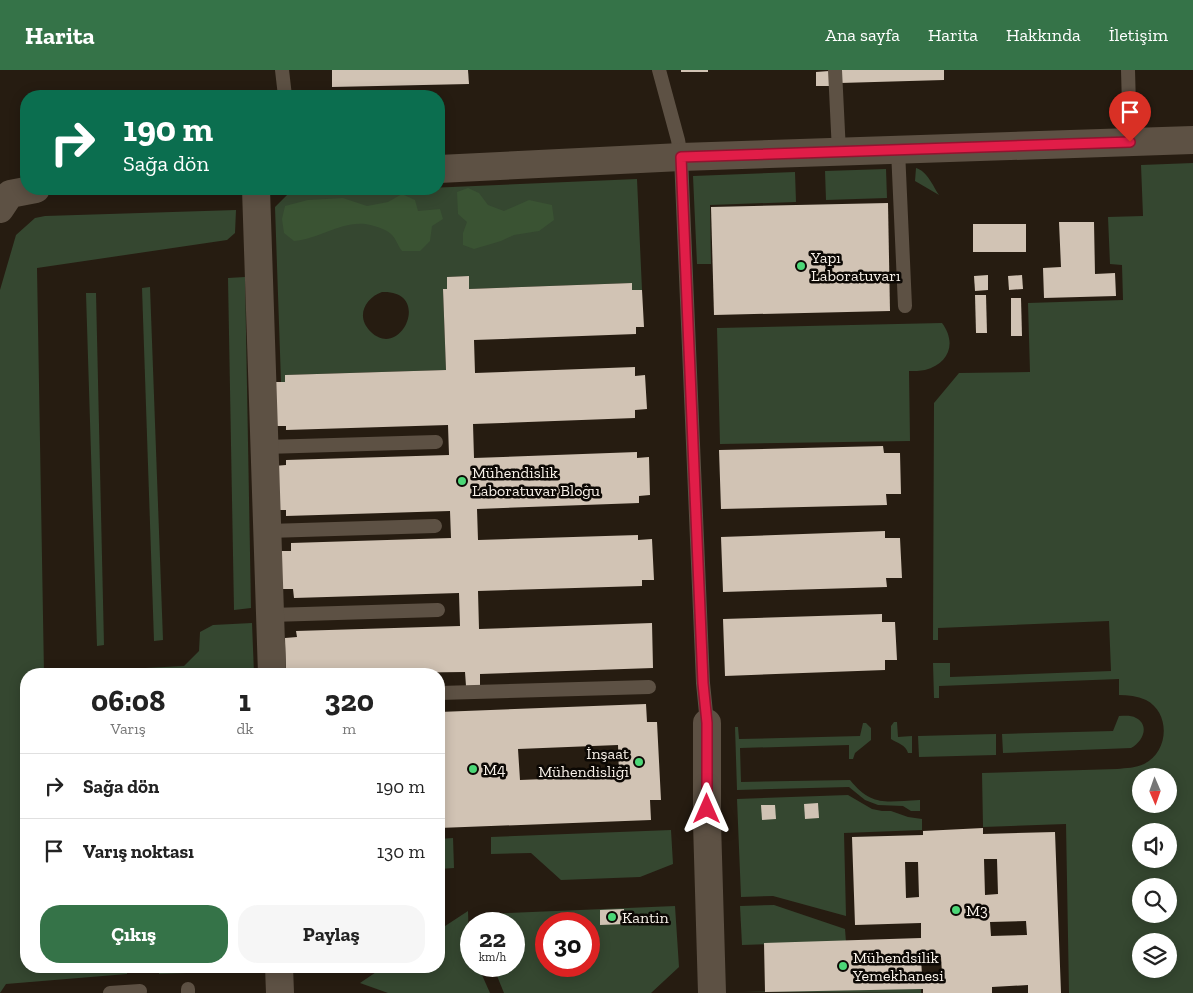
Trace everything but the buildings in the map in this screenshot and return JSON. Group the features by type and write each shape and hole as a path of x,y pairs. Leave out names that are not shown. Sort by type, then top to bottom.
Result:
{"street":[{"path":"445,169 681,157 1193,140"},
{"path":"0,209 10,194 20,192"},
{"path":"256,195 272,668"},
{"path":"707,723 707,823 712,993"},
{"path":"279,973 280,993"}],"lane":[{"path":"282,70 284,90"},
{"path":"659,70 681,157 703,683 707,723"},
{"path":"835,70 839,152"},
{"path":"1128,70 1130,142"},
{"path":"898,150 905,306"},
{"path":"265,447 436,442"},
{"path":"268,531 435,526"},
{"path":"270,615 438,610"},
{"path":"445,693 650,688"},
{"path":"110,993 140,991"}],"green space":[{"path":"1193,163 1193,993 1069,993 1066,824 983,827 982,773 1131,768 1144,764 1158,751 1164,732 1163,723 1160,714 1146,700 1119,695 1119,679 939,686 939,698 934,698 933,663 950,663 950,677 1111,671 1109,621 938,628 938,640 933,640 934,403 959,373 1030,372 1028,303 1123,300 1122,265 1110,264 1108,217 1143,216 1141,165"},
{"path":"916,168 927,175 939,195 915,181"},
{"path":"886,169 887,198 826,200 825,171"},
{"path":"795,172 796,202 710,205 711,264 697,264 693,176"},
{"path":"637,179 642,290 632,290 631,283 469,289 469,276 447,277 447,289 443,289 446,370 285,375 285,382 281,382 275,207 287,195 445,195 445,187","holes":["382,292 397,294 406,301 409,311 407,322 401,332 393,338 382,339 371,332 366,326 363,314 364,309 367,303 376,295"]},
{"path":"468,188 479,193 488,205 504,211 529,200 552,205 554,220 539,231 514,235 474,249 463,245 463,233 467,222 458,214 457,192"},
{"path":"400,195 404,195 415,200 418,211 440,209 443,219 432,226 430,241 420,251 402,251 393,237 384,229 363,224 343,226 314,237 294,241 284,233 282,219 285,206 308,200 343,198 367,206 388,202"},
{"path":"236,210 235,233 227,240 37,268 44,668 20,668 20,973 127,974 6,984 0,993 0,290 16,235 35,218 45,216"},
{"path":"245,277 251,608 234,610 228,278"},
{"path":"150,287 163,640 154,641 142,288"},
{"path":"86,293 96,293 104,645 97,646"},
{"path":"942,323 947,331 950,345 945,358 933,367 909,371 910,441 720,444 717,328"},
{"path":"252,623 254,668 145,668 184,666 199,651 200,632 213,625"},
{"path":"1119,716 1134,717 1143,725 1142,738 1131,748 1003,753 1002,734 1113,731"},
{"path":"894,722 897,722 898,737 912,736 912,753 908,753 903,746 891,739 891,726"},
{"path":"863,723 866,723 871,728 871,740 855,753 853,759 849,759 849,745 740,748 741,782 850,780 866,795 881,801 920,800 920,811 911,811 903,806 878,805 865,800 849,787 737,790 735,727 738,727 739,739 860,736"},
{"path":"996,734 996,755 919,757 918,736"},
{"path":"848,795 872,809 891,811 908,817 922,819 922,830 844,833 846,916 773,896 741,897 737,799"},
{"path":"671,830 673,864 640,877 561,880 531,853 491,854 491,837"},
{"path":"453,838 454,868 445,869 445,839"},
{"path":"774,905 845,929 846,942 742,945 740,906"},
{"path":"675,906 679,967 651,993 504,993 497,977 525,977 525,912"},
{"path":"460,916 460,977 483,977 490,993 388,993 360,983 375,973 445,973 445,926"},
{"path":"921,987 921,993 743,992"}],"place":[{"name":"Yapı Laboratuvarı","path":"801,266"},
{"name":"Mühendislik Laboratuvar Bloğu","path":"462,481"},
{"name":"İnşaat Mühendisliği","path":"639,762"},
{"name":"M4","path":"473,769"},
{"name":"M3","path":"956,910"},
{"name":"Kantin","path":"612,917"},
{"name":"Mühendsilik Yemekhanesi","path":"843,966"}],"route":[{"path":"707,809 707,723 703,683 681,157 1130,142"}]}
